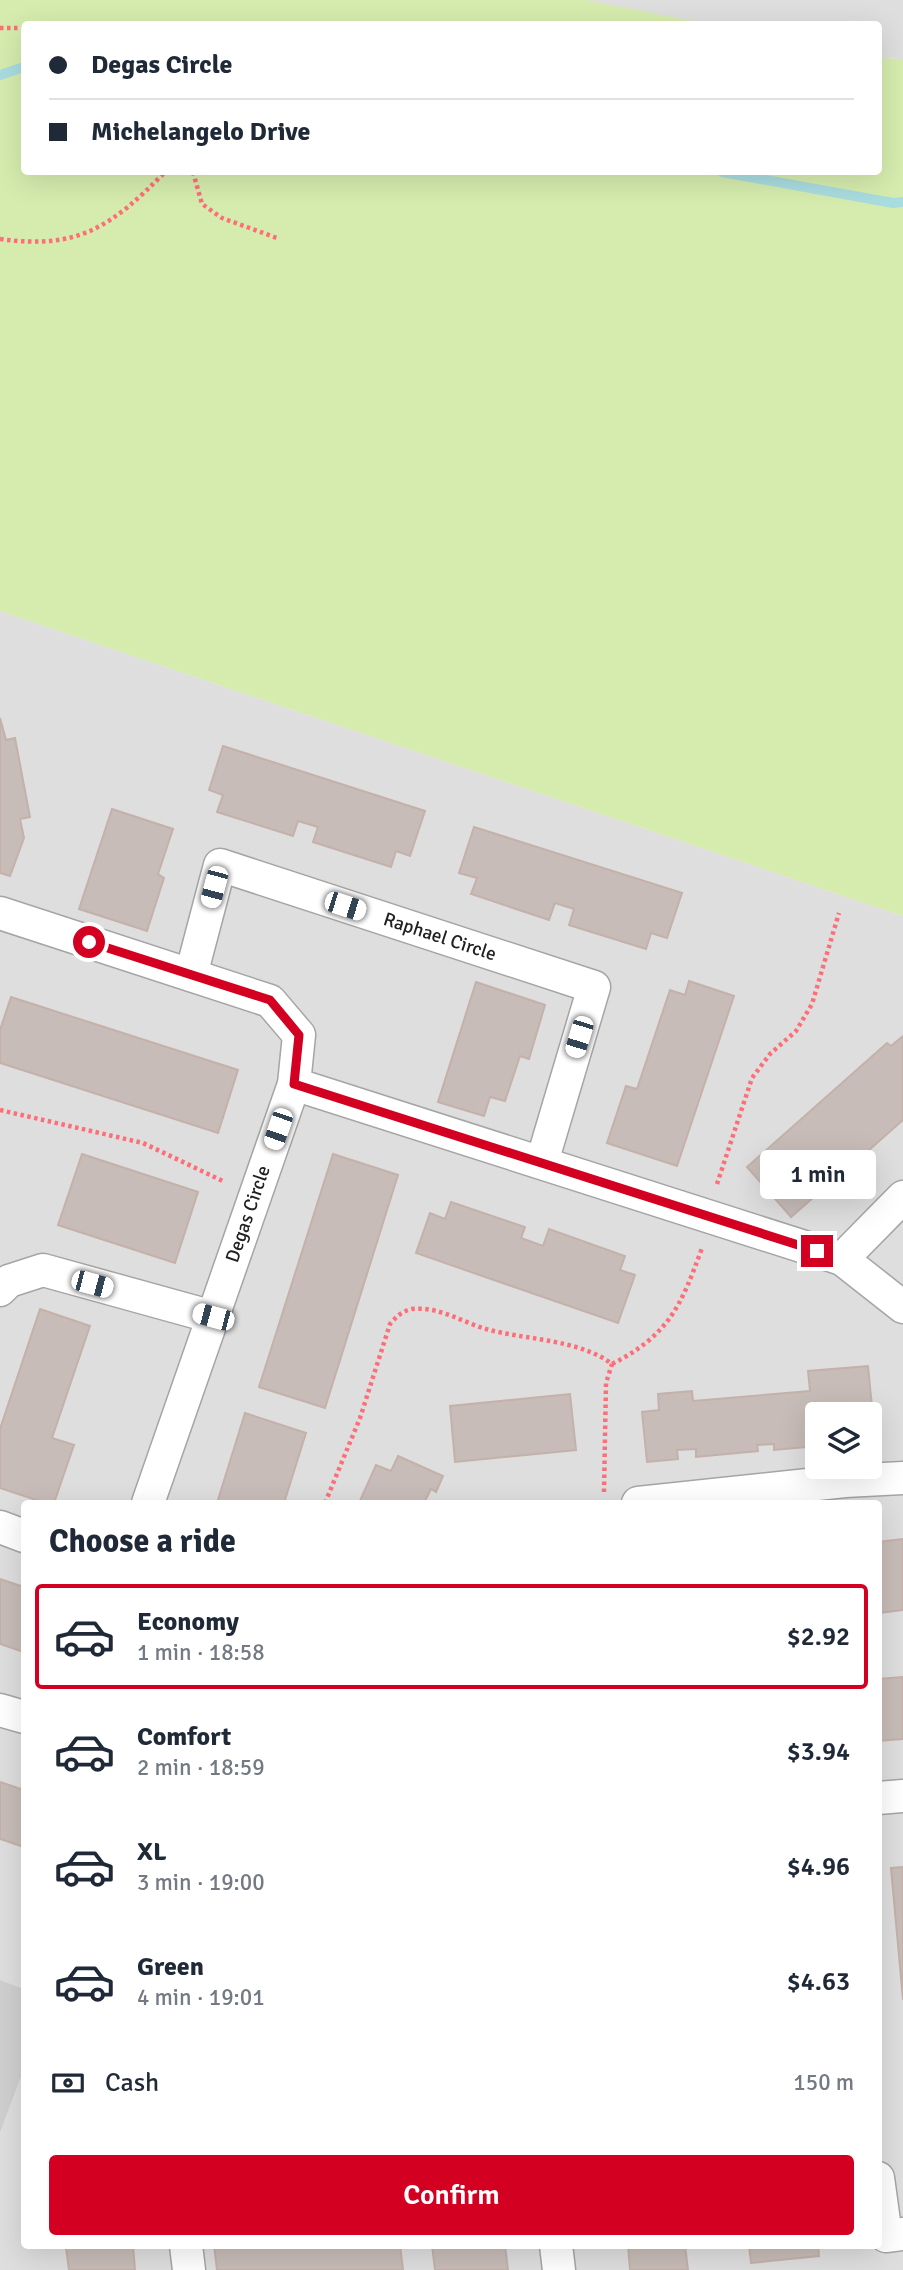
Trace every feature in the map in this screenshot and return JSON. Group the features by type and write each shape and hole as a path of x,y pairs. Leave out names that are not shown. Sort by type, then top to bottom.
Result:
{"street":[{"name":"Raphael Circle","path":"191,975 220,865 594,987 542,1162"},
{"name":"Degas Circle","path":"0,913 270,1000 299,1035 294,1084 149,1500"},
{"path":"294,1084 842,1259 903,1307"},
{"path":"842,1259 903,1198"},
{"path":"0,1290 9,1281 43,1270 213,1317"},
{"path":"666,1500 845,1481 903,1478"},
{"path":"0,1527 21,1535"},
{"path":"0,1710 21,1716"},
{"path":"882,1798 903,1796"},
{"path":"882,2208 886,2236 903,2234"},
{"path":"186,2249 189,2270"},
{"path":"556,2249 559,2270"}],"path":[{"path":"0,28 21,28"},
{"path":"0,239 28,243 87,235 128,210 162,175"},
{"path":"194,175 202,204 222,218 277,238"},
{"path":"604,1500 602,1447 606,1383 612,1364 639,1348 675,1314 710,1216 752,1078 770,1054 796,1031 808,1012 839,913"},
{"path":"0,1110 143,1143 254,1197"},
{"path":"326,1500 360,1418 390,1324 400,1314 412,1310 431,1311 484,1329 576,1349 612,1364"}],"shaded area":[{"path":"545,0 903,0 903,59 882,58 882,21 668,21"},
{"path":"0,611 903,916 903,2270 0,2270 0,2133 21,2077 21,2249 882,2249 882,1500 21,1500 21,1988 0,1980"},
{"path":"0,1980 21,1988 21,2077 0,2133"}],"green space":[{"path":"0,0 585,0 694,21 21,21 21,175 882,175 882,58 903,59 903,916 0,611"}],"building":[{"path":"0,718 6,740 15,738 30,817 20,819 24,838 10,876 0,873"},
{"path":"223,746 425,811 410,856 396,851 391,867 313,842 318,827 298,821 293,836 217,812 223,795 209,790"},
{"path":"112,809 173,829 158,874 164,878 147,931 79,909"},
{"path":"474,827 682,893 667,938 651,933 646,949 569,925 574,909 555,903 549,920 471,894 477,878 459,873"},
{"path":"689,981 734,996 677,1166 607,1143 626,1086 637,1089 670,990 685,995"},
{"path":"476,982 545,1005 529,1059 520,1056 505,1101 490,1097 484,1116 438,1102"},
{"path":"11,997 238,1070 218,1133 0,1063 0,1030"},
{"path":"903,1036 903,1120 851,1166 841,1154 836,1159 846,1169 791,1217 747,1167 887,1043 891,1046"},
{"path":"82,1154 198,1192 175,1263 58,1225"},
{"path":"333,1154 398,1175 325,1408 259,1387"},
{"path":"451,1202 525,1227 521,1238 543,1246 549,1229 625,1256 620,1270 635,1275 618,1323 416,1253 430,1213 445,1219"},
{"path":"40,1309 90,1326 52,1438 74,1445 55,1500 36,1500 0,1488 0,1429"},
{"path":"868,1366 872,1402 805,1402 805,1447 774,1450 774,1444 757,1445 758,1451 696,1457 696,1449 677,1450 678,1459 647,1462 642,1412 659,1410 658,1394 692,1391 693,1401 810,1391 808,1371"},
{"path":"570,1394 576,1450 455,1462 450,1406"},
{"path":"245,1413 306,1433 285,1500 218,1500"},
{"path":"398,1456 443,1476 436,1492 431,1489 426,1500 360,1500 376,1465 391,1471"},
{"path":"903,1539 903,1610 882,1613 882,1542"},
{"path":"0,1579 21,1586 21,1651 0,1644"},
{"path":"903,1677 903,1739 882,1741 882,1679"},
{"path":"0,1782 21,1789 21,1846 0,1839"},
{"path":"903,1867 903,2000 891,1868"},
{"path":"66,2249 133,2249 135,2270 69,2270"},
{"path":"214,2249 400,2249 403,2270 217,2270"},
{"path":"432,2249 505,2249 508,2270 435,2270"},
{"path":"628,2249 685,2249 688,2270 630,2270"},
{"path":"749,2249 818,2249 819,2256 751,2263"}],"waterway":[{"path":"0,75 21,68"},
{"path":"739,175 893,203 903,202"}],"route":[{"path":"89,942 270,1000 299,1035 294,1084 817,1251"}]}
